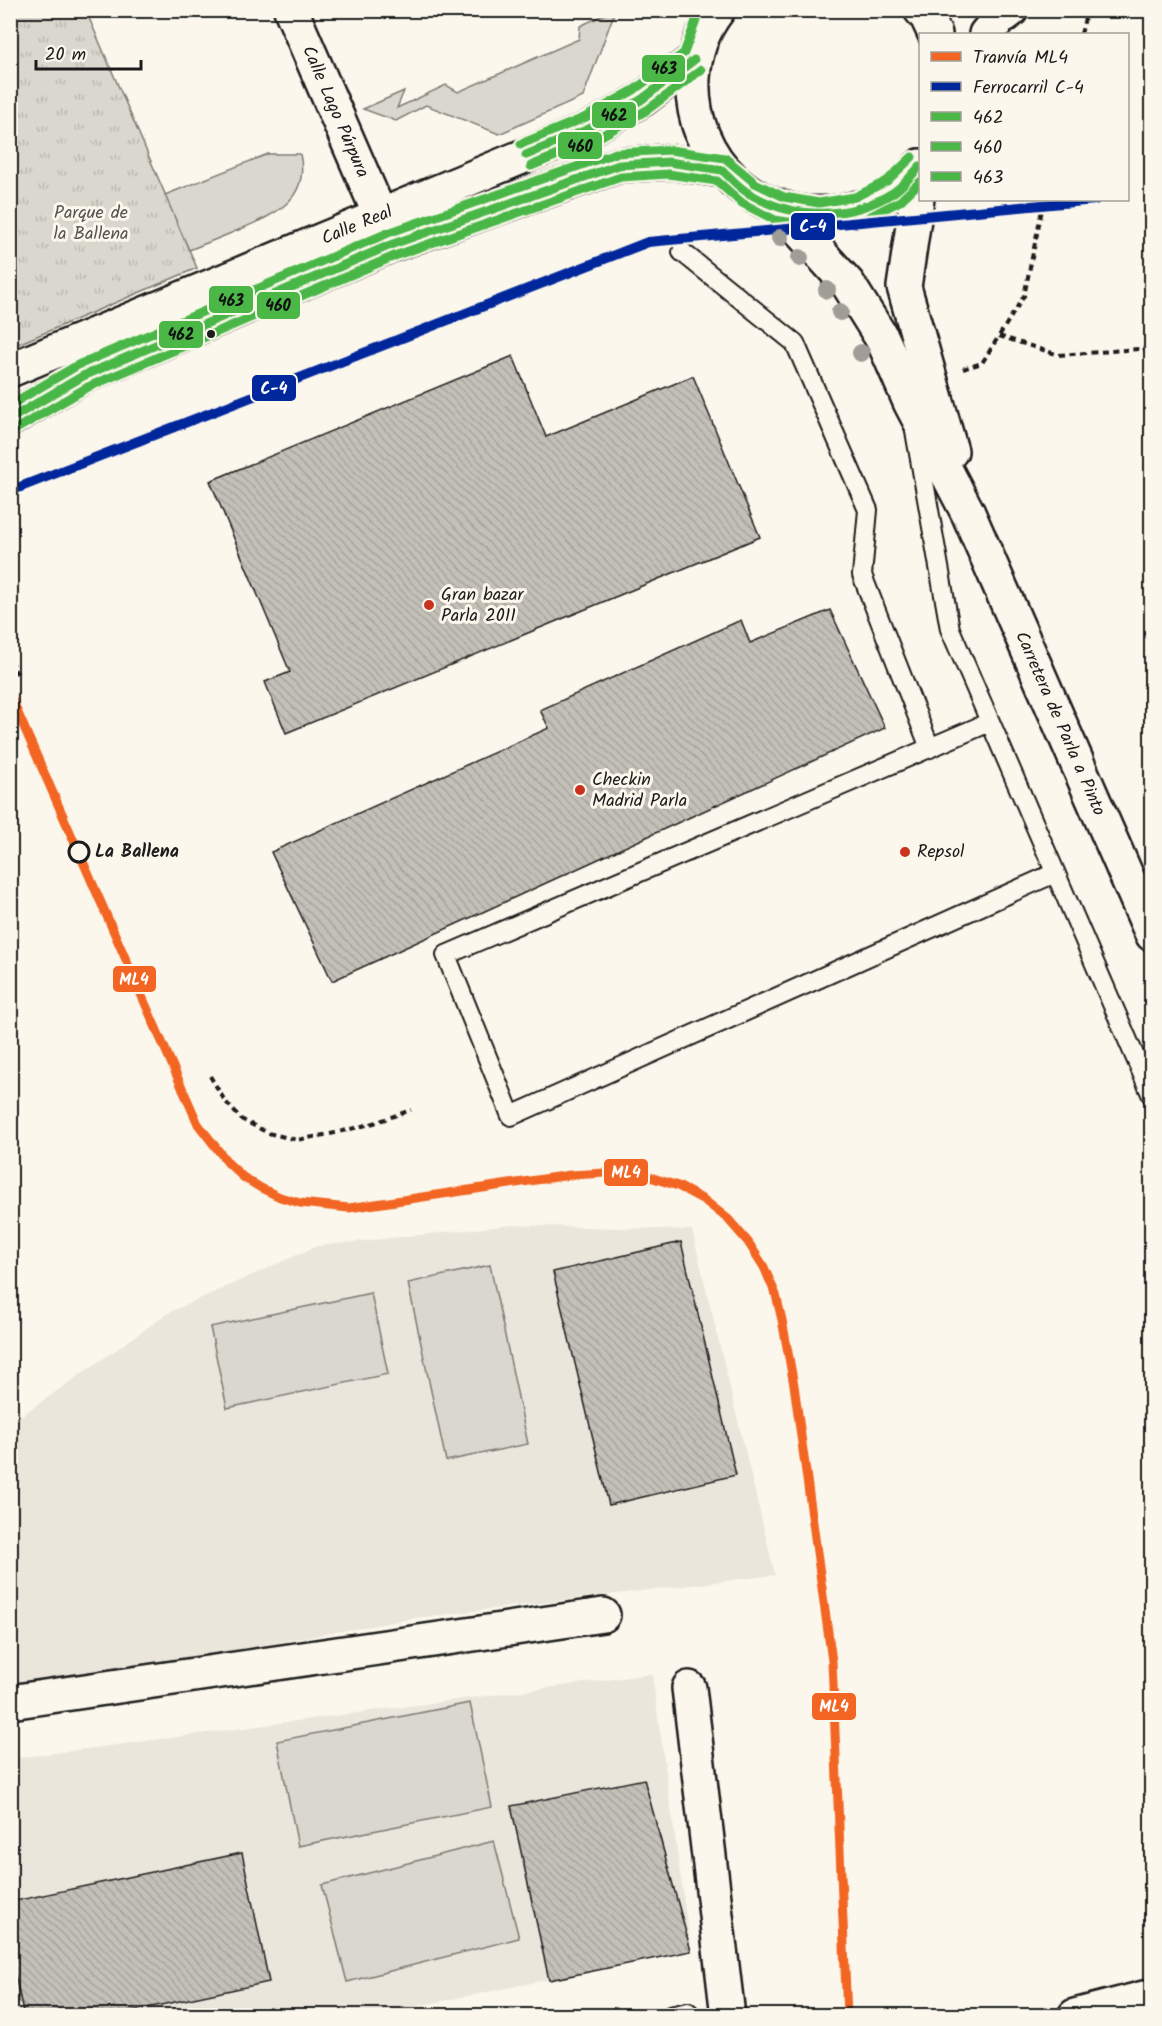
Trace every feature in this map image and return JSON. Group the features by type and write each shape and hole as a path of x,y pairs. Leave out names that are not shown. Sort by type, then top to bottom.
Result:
{"street":[{"name":"Calle Lago Púrpura","path":"291,10 380,214"},
{"path":"718,10 708,23 694,60 692,99 702,136 722,170 748,193 780,208 819,215 858,209 894,191 919,168"},
{"path":"921,10 935,33"},
{"path":"987,33 1011,10"},
{"name":"Calle Real","path":"10,370 380,214 590,129 641,100 694,60"},
{"name":"Calle Real","path":"10,419 83,376 393,244 619,165 669,162 722,170"},
{"name":"Carretera de Parla a Pinto","path":"919,191 904,286 920,391 968,513 1152,934"},
{"name":"Carretera de Parla a Pinto","path":"780,208 848,284 883,340 920,391"},
{"path":"10,1702 603,1616"},
{"path":"689,1688 728,2016"},
{"path":"1075,2016 1152,1996"}],"lane":[{"path":"682,252 795,343 868,510 862,575 930,748"},
{"path":"920,391 950,629 1152,1096"},
{"path":"990,722 446,955 511,1116 1054,873"},
{"path":"670,2016 688,2012 692,2016"}],"path":[{"path":"1081,33 1087,10"},
{"path":"920,391 982,363 1024,296 1044,201"},
{"path":"999,336 1059,355 1152,348"},
{"path":"10,660 17,674"},
{"path":"210,1076 225,1101 241,1119 268,1133 297,1140 335,1133 411,1110"}],"shaded area":[{"path":"512,1225 692,1230 775,1575 416,1618 11,1689 11,1423 170,1312 317,1246"},
{"path":"652,1674 691,1951 372,2015 11,2015 10,1759"}],"green space":[{"name":"Parque de la Ballena","path":"11,11 86,11 197,268 11,347"},
{"path":"615,11 583,97 499,134 426,105 396,121 363,109 404,91 397,108 446,85 458,92 579,39 580,26"},
{"path":"268,154 300,154 302,170 295,194 278,211 189,250 165,195"},
{"path":"490,1265 528,1444 446,1461 408,1283"},
{"path":"371,1293 388,1374 227,1408 210,1327"},
{"path":"470,1703 492,1807 298,1846 277,1741"},
{"path":"494,1841 519,1938 347,1982 322,1885"}],"building":[{"name":"Gran bazar Parla 2011","path":"513,356 546,437 693,376 760,537 286,733 265,682 290,672 210,481"},
{"name":"Checkin Madrid Parla","path":"830,610 885,728 332,981 271,852 549,728 540,710 741,620 750,643"},
{"path":"681,1242 736,1475 609,1505 553,1272"},
{"path":"644,1779 691,1951 549,1980 511,1806"},
{"path":"242,1853 269,1982 109,2016 24,2016 10,1952 10,1902"}],"tram line":[{"name":"ML4","path":"10,695 198,1124 228,1163 243,1177 280,1197 300,1203 349,1208 570,1175 624,1172 678,1186 704,1200 728,1219 748,1242 764,1267 776,1295 794,1385 832,1661 847,2016"}],"rail line":[{"name":"C-4","path":"10,491 648,242 1084,201"}],"transit line":[{"name":"463","path":"521,144 584,118 634,90 684,53 702,10"},
{"name":"462","path":"526,155 589,129 641,100 694,60"},
{"name":"460","path":"531,166 594,140 647,110 701,70"},
{"name":"463","path":"10,405 78,365 388,233 616,153 670,150 725,158 755,183 784,197 819,203 855,197 887,181 912,157"},
{"name":"462","path":"10,419 83,376 393,244 619,165 669,162 722,170"},
{"name":"462","path":"722,170 746,192 767,203 785,209 822,213 860,208 877,201 898,189 919,167"},
{"name":"460","path":"16,429 88,387 397,255 621,177 668,174 717,181 742,203 775,220 818,227 863,220 900,201 919,183"}],"place":[{"name":"Gran bazar Parla 2011","path":"429,605"},
{"name":"Checkin Madrid Parla","path":"580,790"},
{"name":"La Ballena","path":"79,852"},
{"name":"Repsol","path":"905,852"}]}
